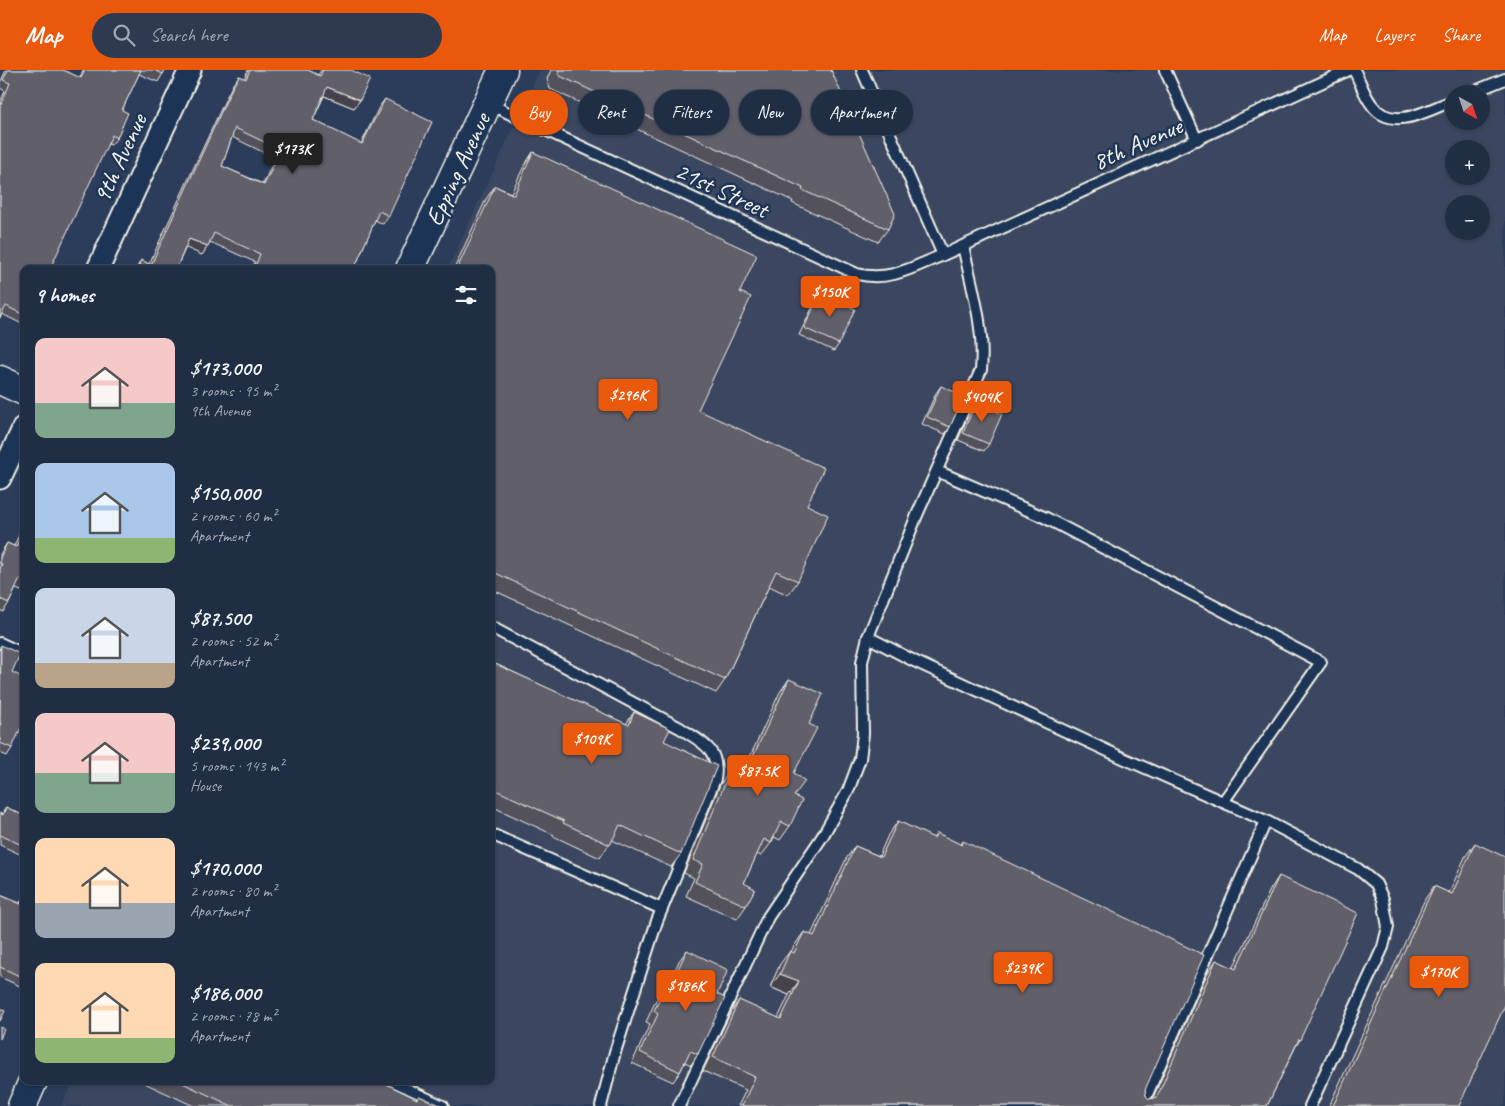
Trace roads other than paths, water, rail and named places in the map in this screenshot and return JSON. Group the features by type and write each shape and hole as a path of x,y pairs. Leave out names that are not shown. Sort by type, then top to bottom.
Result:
{"street":[{"name":"9th Avenue","path":"100,265 190,70"},
{"name":"Epping Avenue","path":"412,265 503,70"},
{"path":"0,380 20,389"},
{"path":"0,478 20,436"},
{"path":"22,1106 32,1085"}],"lane":[{"path":"862,70 943,255"},
{"path":"1165,70 1197,140"},
{"name":"8th Avenue","path":"943,255 1349,70"},
{"path":"1354,70 1372,106 1382,115 1395,119 1407,117 1445,103"},
{"path":"1489,85 1505,78"},
{"name":"21st Street","path":"488,104 857,274 881,277 898,273 943,255"},
{"path":"679,1106 768,917 822,837 848,791 860,759 863,734 862,662 868,637 896,564 981,370 981,336 975,297 963,246"},
{"path":"937,471 1046,518 1321,662 1223,802"},
{"path":"495,629 680,728 704,744 714,755 717,766 715,779 662,909 615,1052 601,1106"},
{"path":"868,637 922,665 1116,755 1266,820 1358,869 1376,884 1383,899 1388,927 1382,947 1310,1106"},
{"path":"0,643 20,652"},
{"path":"1142,1106 1266,820"},
{"path":"495,836 662,909"},
{"path":"398,1085 443,1106"}]}
